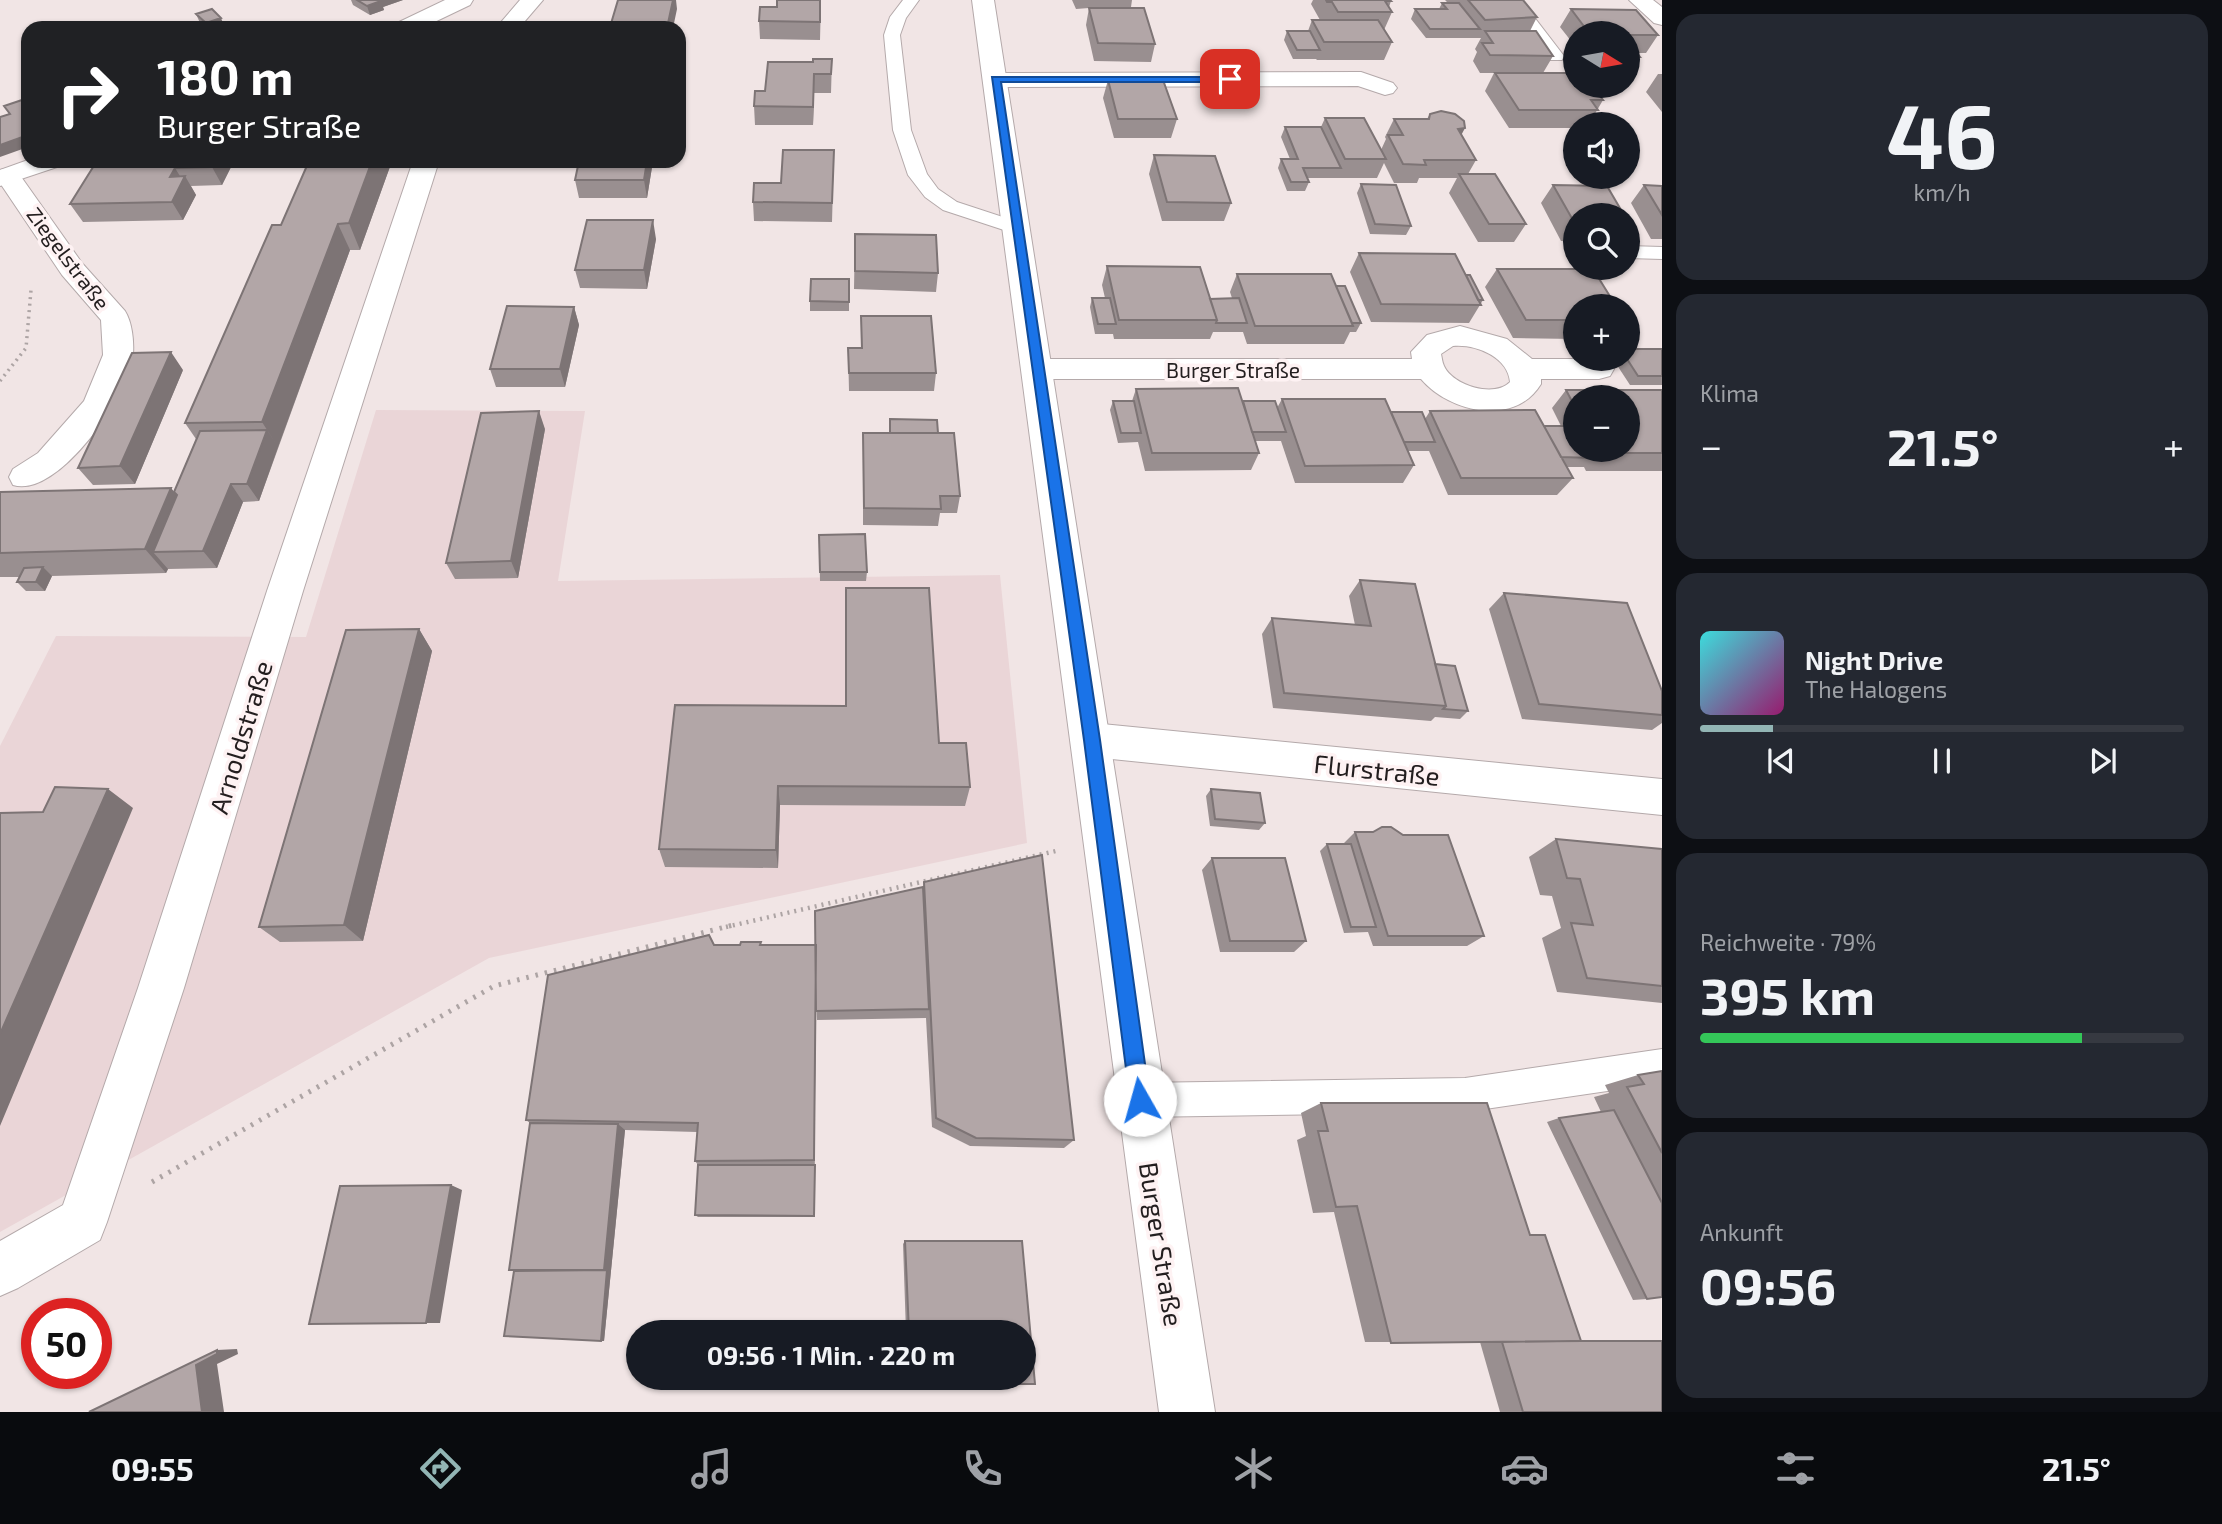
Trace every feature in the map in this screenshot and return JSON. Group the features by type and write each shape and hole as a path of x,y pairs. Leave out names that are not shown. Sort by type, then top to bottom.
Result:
{"street":[{"path":"419,21 462,0"},
{"path":"513,21 532,0"},
{"name":"Burger Straße","path":"983,0 1187,1412"},
{"path":"1640,0 1662,18"},
{"path":"996,79 1361,79 1385,88"},
{"name":"Ziegelstraße","path":"25,477 50,461 98,406 118,355 115,318 72,269 4,177 30,168"},
{"name":"Arnoldstraße","path":"82,1222 162,988 285,591 424,168"},
{"path":"1459,337 1484,341 1510,353 1524,369 1526,384 1515,396 1494,401 1468,397 1443,386 1429,369 1426,352 1439,340 1459,337"},
{"name":"Burger Straße","path":"1037,369 1429,369"},
{"path":"1524,369 1563,369"},
{"name":"Flurstraße","path":"1092,740 1662,797"},
{"path":"0,1270 82,1222"}],"lane":[{"path":"911,0 898,17 892,35 906,153 920,181 948,205 1017,228"},
{"path":"1513,0 1556,57"},
{"path":"1640,252 1662,253"},
{"path":"1140,1100 1465,1095 1662,1066"}],"path":[{"path":"0,381 26,348 31,290 72,269"},
{"path":"82,1222 494,986 784,912 1105,840"}],"shaded area":[{"path":"376,410 585,411 558,581 1000,575 1027,843 489,958 0,1232 0,746 56,636 306,637"}],"building":[{"path":"357,0 380,0 381,1 367,6"},
{"path":"618,0 673,0 668,21 612,21"},
{"path":"777,0 820,0 820,22 759,21 760,7 777,7"},
{"path":"1326,0 1390,0 1385,1 1392,12 1338,12 1332,2"},
{"path":"1468,0 1523,0 1537,17 1485,20"},
{"path":"1442,3 1459,3 1480,29 1430,29 1415,9 1447,9"},
{"path":"1089,8 1144,8 1155,44 1098,43"},
{"path":"212,9 221,18 204,21 196,14"},
{"path":"1571,9 1636,10 1658,35 1640,35 1640,21 1580,21"},
{"path":"1312,20 1378,20 1392,42 1324,42"},
{"path":"1287,31 1310,31 1320,50 1297,50"},
{"path":"1485,31 1536,31 1553,56 1490,55 1482,43 1493,43"},
{"path":"813,59 832,59 831,74 814,74 813,107 754,106 755,91 765,91 768,62 813,62"},
{"path":"1495,73 1563,73 1563,98 1603,100 1591,100 1598,110 1519,110"},
{"path":"1108,80 1163,80 1177,119 1118,119"},
{"path":"21,100 21,138 0,145 0,117 10,114 4,106"},
{"path":"1441,111 1455,114 1464,121 1465,128 1458,129 1476,160 1424,160 1426,165 1403,164 1388,135 1403,135 1394,119 1429,119 1430,114"},
{"path":"1325,118 1364,118 1386,159 1345,159"},
{"path":"1285,127 1321,127 1341,168 1303,168 1309,182 1291,182 1281,159 1298,159"},
{"path":"783,150 834,150 832,203 753,202 754,183 781,183"},
{"path":"1154,155 1215,156 1231,203 1167,202"},
{"path":"92,168 175,168 170,177 185,176 172,202 70,204"},
{"path":"306,168 369,168 349,223 338,224 262,422 185,423 272,225 281,225"},
{"path":"578,168 646,168 644,180 575,180"},
{"path":"1459,174 1495,174 1526,224 1489,224"},
{"path":"1361,184 1396,185 1411,226 1375,224"},
{"path":"1553,185 1563,185 1563,189 1609,189 1617,203 1563,203"},
{"path":"1644,185 1662,186 1662,215"},
{"path":"587,220 653,220 644,270 575,270"},
{"path":"855,234 936,235 938,273 855,271"},
{"path":"1359,253 1455,254 1481,305 1381,304"},
{"path":"1107,266 1200,267 1217,320 1119,320"},
{"path":"1497,269 1563,269 1563,280 1600,280 1609,294 1563,294 1563,320 1526,320"},
{"path":"1237,274 1331,274 1353,326 1255,326"},
{"path":"1466,275 1470,275 1483,300 1478,300"},
{"path":"811,279 849,279 849,302 810,301"},
{"path":"1336,286 1345,286 1361,323 1352,323"},
{"path":"1092,298 1110,298 1116,324 1098,324"},
{"path":"1239,298 1247,323 1216,323 1210,299"},
{"path":"507,306 574,307 560,369 490,369"},
{"path":"861,316 931,316 936,373 849,373 848,348 862,348"},
{"path":"1640,349 1662,349 1662,376 1638,376 1635,371 1640,371"},
{"path":"171,352 120,466 78,468 132,353"},
{"path":"1238,388 1259,453 1152,453 1136,389"},
{"path":"1640,390 1662,390 1662,453 1640,453"},
{"path":"1282,399 1385,399 1414,465 1305,466"},
{"path":"1113,401 1134,401 1141,433 1121,433"},
{"path":"1243,401 1275,401 1286,432 1252,432"},
{"path":"1535,410 1573,478 1461,478 1430,411"},
{"path":"539,411 511,561 446,563 481,413"},
{"path":"1391,412 1422,412 1435,442 1404,442"},
{"path":"890,419 937,420 938,433 890,433"},
{"path":"1544,426 1563,426 1561,457"},
{"path":"267,430 247,484 231,484 203,551 153,552 177,495 174,492 200,431"},
{"path":"863,433 954,433 960,496 940,496 941,509 864,508"},
{"path":"171,488 145,549 0,553 0,492"},
{"path":"865,534 867,572 820,572 819,535"},
{"path":"43,567 36,582 17,582 24,568"},
{"path":"1360,580 1415,584 1446,706 1284,693 1272,618 1371,626"},
{"path":"846,588 929,588 939,743 966,743 970,787 778,786 776,850 659,849 675,705 846,706"},
{"path":"1504,593 1627,603 1662,691 1662,715 1539,704"},
{"path":"419,629 344,925 259,927 346,630"},
{"path":"1435,664 1455,666 1468,711 1443,709 1446,706"},
{"path":"55,787 108,789 0,1034 0,813 43,812"},
{"path":"1211,789 1260,793 1265,823 1215,819"},
{"path":"1382,827 1391,827 1403,835 1448,835 1484,936 1388,936 1355,832 1373,832"},
{"path":"1556,839 1662,849 1662,986 1587,978 1571,923 1593,925 1580,879 1567,878"},
{"path":"1327,844 1351,844 1376,927 1351,927"},
{"path":"1042,855 1074,1140 976,1138 936,1118 924,882"},
{"path":"1212,858 1285,858 1306,941 1230,941"},
{"path":"923,887 929,1009 816,1011 815,911"},
{"path":"709,935 714,945 761,942 760,945 816,945 814,1160 695,1161 698,1123 526,1120 548,975"},
{"path":"1662,1071 1662,1153 1627,1087 1644,1084 1638,1075"},
{"path":"1321,1103 1487,1103 1530,1235 1545,1235 1581,1341 1391,1343 1357,1206 1336,1207 1318,1131 1328,1131"},
{"path":"1614,1110 1662,1203 1662,1297 1647,1299 1559,1118"},
{"path":"530,1123 618,1124 604,1270 509,1270"},
{"path":"698,1165 815,1165 814,1216 695,1215"},
{"path":"451,1185 426,1323 309,1324 340,1186"},
{"path":"905,1241 1022,1241 1029,1320 908,1320"},
{"path":"607,1270 601,1341 504,1336 514,1271"},
{"path":"1662,1341 1662,1412 1523,1412 1502,1342"},
{"path":"217,1350 217,1354 196,1365 202,1412 89,1412"}],"route":[{"path":"1140,1100 1092,740 996,79 1230,79"}]}
